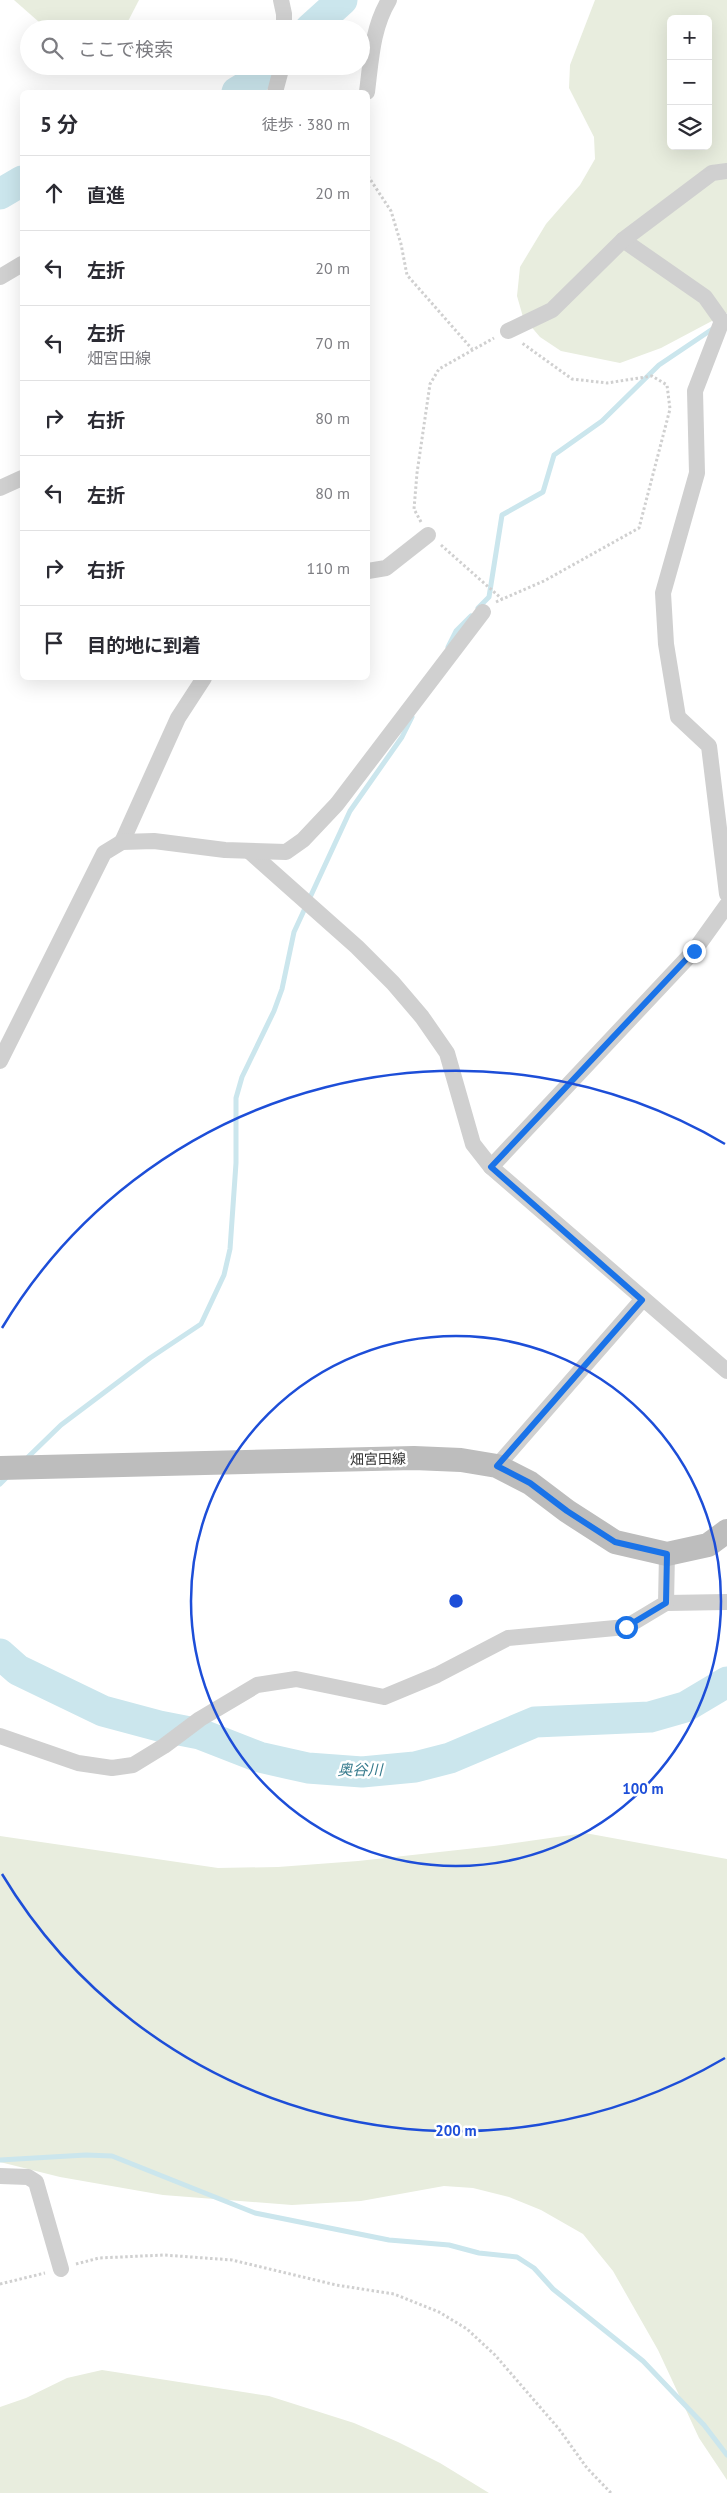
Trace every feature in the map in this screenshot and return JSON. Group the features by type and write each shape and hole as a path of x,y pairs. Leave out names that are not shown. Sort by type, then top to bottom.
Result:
{"main road":[{"name":"畑宮田線","path":"2,1468 414,1458 461,1460 497,1466 530,1483 567,1511 615,1542 667,1554 708,1545 727,1531"}],"street":[{"path":"282,0 284,20"},
{"path":"370,70 372,47 380,14 389,0"},
{"path":"276,90 280,75"},
{"path":"368,90 370,75"},
{"path":"508,331 552,310 623,240 712,173 727,171"},
{"path":"623,240 704,297 722,321 695,391 697,473 663,594 666,644 678,717 709,746 727,894"},
{"path":"0,277 20,265"},
{"path":"0,488 20,479"},
{"path":"370,571 386,568 428,536"},
{"path":"0,1061 104,853 122,842 154,841 225,850 286,852 302,840 337,804 482,612"},
{"path":"122,842 178,718 203,680"},
{"path":"249,850 357,947 393,983 422,1017 447,1053 473,1144 491,1167 642,1300 727,1371"},
{"path":"491,1167 694,951 727,905"},
{"path":"497,1466 642,1300"},
{"path":"666,1603 667,1554"},
{"path":"0,1736 78,1763 112,1768 133,1765 164,1746 200,1719 257,1685 296,1679 384,1697 437,1675 508,1638 626,1627 666,1603 727,1602"},
{"path":"0,2176 28,2178 36,2182 61,2269"}],"path":[{"path":"370,179 390,211 402,244 407,275 472,349"},
{"path":"508,331 572,379 608,384 652,376 667,385 670,409 639,528 544,582 502,600 448,550 428,536 414,509 417,473 430,384 439,368 472,349 508,331"},
{"path":"0,2284 98,2258 164,2254 232,2260 336,2285 394,2294 439,2312 467,2329 495,2355 559,2429 587,2468 611,2493"}],"shaded area":[{"path":"14,0 139,0 129,20 37,20"},
{"path":"595,0 727,0 727,313 661,348 620,363 561,351 540,337 523,317 517,296 520,267 546,224 580,185 595,159 594,137 569,88 570,65"},
{"path":"585,1833 727,1859 727,2480 699,2438 658,2350 613,2271 583,2234 541,2210 509,2197 473,2188 444,2186 361,2201 292,2205 163,2195 60,2177 0,2162 0,1836 218,1868 278,1867 358,1861 494,1846"},
{"path":"102,2370 269,2396 354,2423 440,2463 489,2493 0,2493 0,2407 26,2398 67,2378"}],"waterway":[{"path":"320,20 342,0"},
{"path":"240,90 252,83 260,75"},
{"path":"0,194 20,182"},
{"path":"478,608 489,597 502,515 543,492 554,455 602,421 659,365 714,328"},
{"path":"448,647 456,631 471,616"},
{"path":"26,1459 61,1425 150,1358 201,1324 224,1275 230,1249 236,1163 236,1098 242,1077 274,1011 282,989 294,932 350,811 402,737 412,717"},
{"path":"0,1484 9,1475"},
{"name":"奥谷川","path":"0,1654 18,1670 103,1711 159,1726 200,1734 259,1757 308,1768 362,1772 415,1767 450,1758 535,1722 650,1717 685,1707 727,1682"},
{"path":"0,2160 86,2155 112,2156 255,2213 389,2240 449,2245 479,2253 517,2257 534,2268 553,2289 643,2361 704,2425 727,2455"}],"route":[{"path":"626,1627 666,1603 667,1554 615,1542 567,1511 530,1483 497,1466 642,1300 491,1167 694,951"}]}
